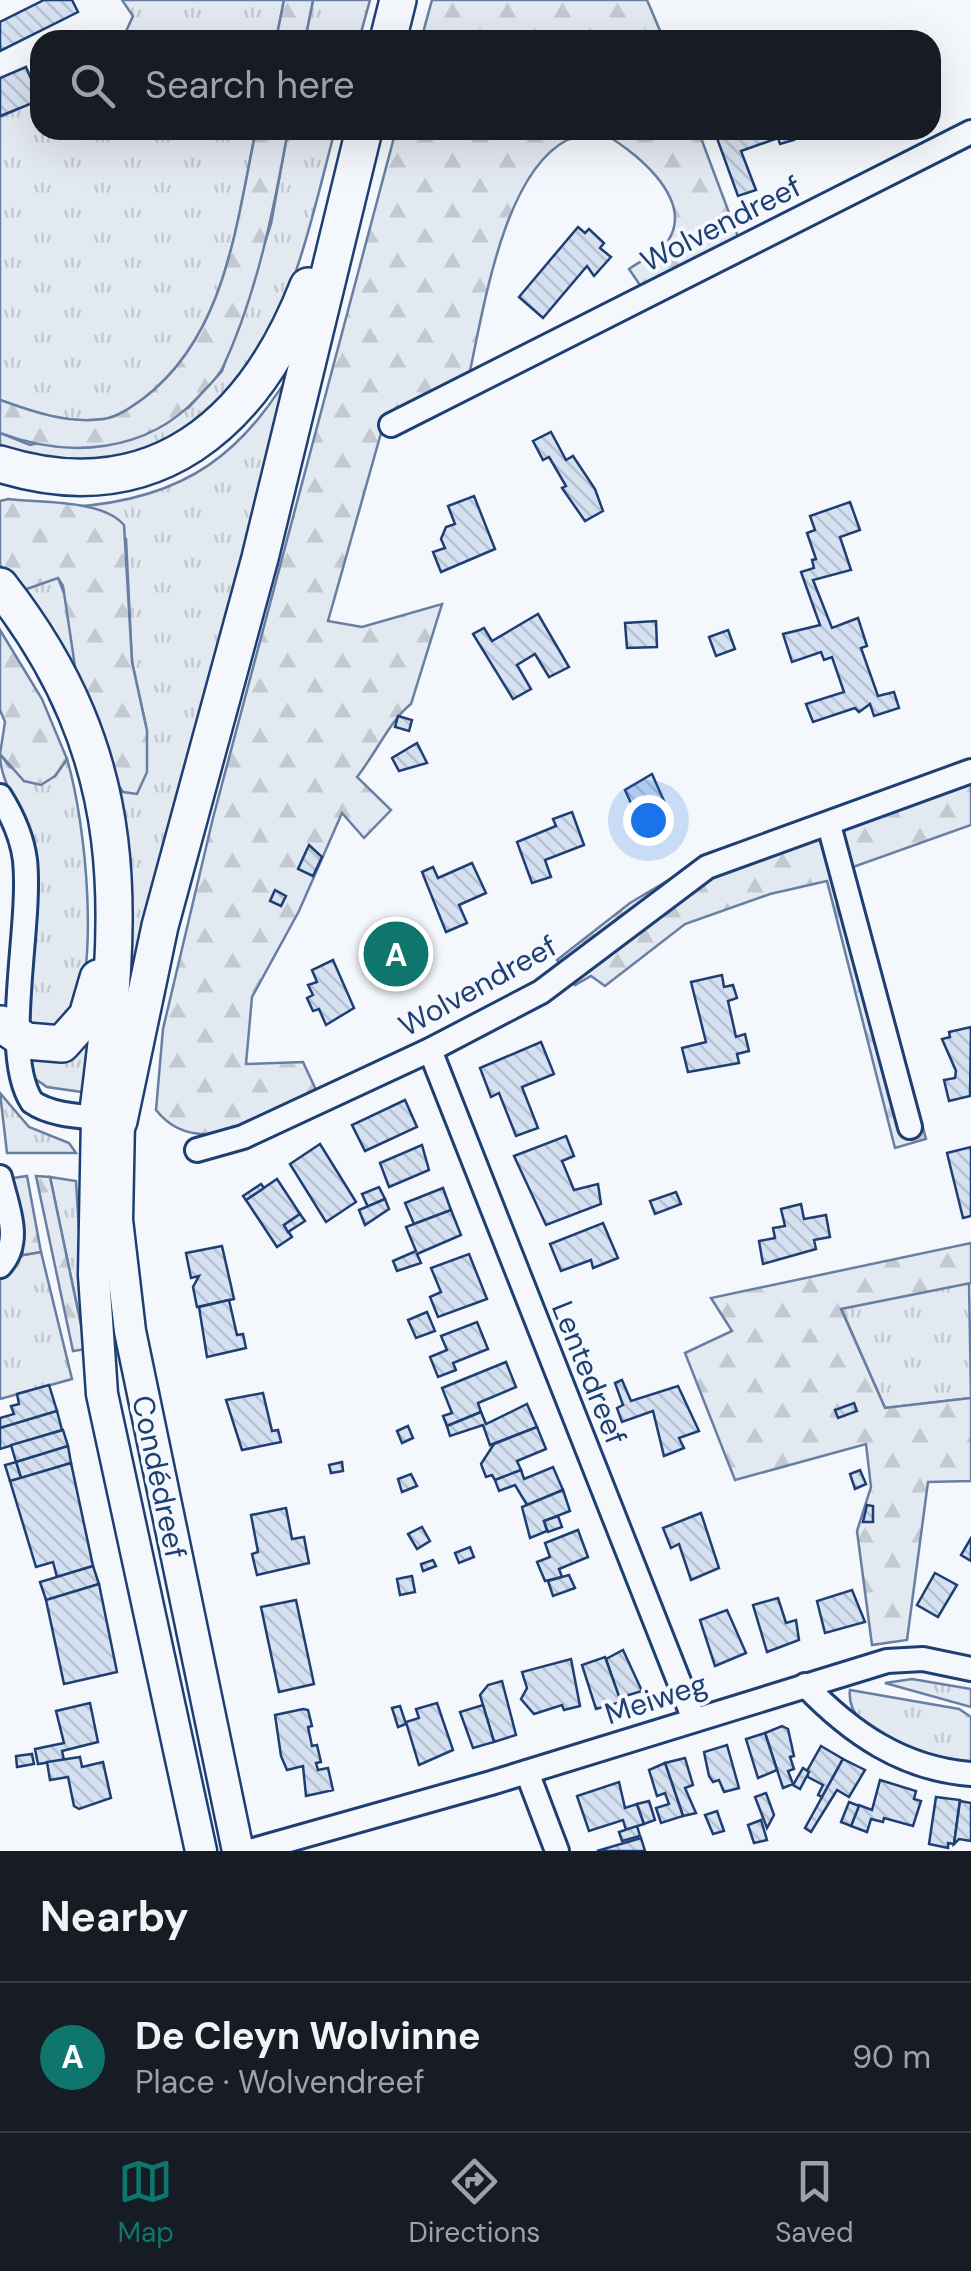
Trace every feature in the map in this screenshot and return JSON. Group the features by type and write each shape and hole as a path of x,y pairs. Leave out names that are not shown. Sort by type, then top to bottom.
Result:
{"highway":[{"path":"390,30 398,0"},
{"path":"108,1120 260,558 361,140"},
{"path":"0,464 63,478 129,471 181,451 222,422 261,382 283,344 354,169"},
{"path":"0,586 55,668 87,731 111,840 114,934 108,1120"},
{"path":"1,1024 26,1041 40,1045 62,1044 71,1038 87,1016 114,934"}],"main road":[{"name":"Condédreef","path":"108,1120 94,1275 102,1394 201,1851"},
{"name":"Condédreef","path":"108,1120 130,1332 238,1851"}],"street":[{"name":"Wolvendreef","path":"391,425 971,132"},
{"name":"Wolvendreef","path":"197,1150 243,1137 430,1050 541,992 708,867 971,771"},
{"path":"0,796 19,834 25,860 24,888 1,1024 4,1066 17,1089 36,1105 108,1120"},
{"path":"829,825 910,1127"},
{"path":"0,890 24,888"},
{"name":"Lentedreef","path":"430,1050 693,1717"},
{"path":"0,1177 13,1234 12,1247 0,1266"},
{"name":"Meiweg","path":"250,1851 528,1772 693,1717 887,1661 923,1659 971,1669"},
{"path":"804,1685 833,1715 872,1744 918,1764 971,1774"},
{"path":"528,1772 557,1851"}],"green space":[{"path":"122,0 284,0 278,30 127,30 133,16"},
{"path":"284,0 313,0 307,30 278,30"},
{"path":"313,0 370,0 362,30 307,30"},
{"path":"432,0 647,0 660,30 424,30"},
{"path":"30,104 30,140 254,140 233,240 210,311 172,372 120,414 91,420 64,418 0,400 0,117"},
{"path":"254,140 286,140 255,281 223,367 198,397 155,430 105,446 52,446 0,433 0,400 38,413 91,420 120,414 144,398 172,372 193,343 210,311 233,240"},
{"path":"286,140 332,140 309,228 274,326 249,370 217,408 177,437 95,464 76,466 0,451 0,433 30,445 188,408 222,371 271,224"},
{"path":"393,140 567,140 545,157 511,213 489,284 468,380 385,419 328,621 362,627 442,604 411,704 357,777 391,810 364,838 342,813 299,911 252,997 246,1064 303,1062 317,1092 256,1122 213,1134 173,1126 156,1110 163,1029 213,818"},
{"path":"614,140 702,140 740,242 642,288 629,269 668,241 674,225 674,208 656,176"},
{"path":"301,355 123,1044 112,776 147,731 132,662 126,539 72,507 148,494 209,465 258,419"},
{"path":"0,501 86,506 124,525 132,662 147,731 147,772 137,794 123,792 112,776 77,680 63,586 58,578 21,591 0,565"},
{"path":"58,578 68,603 77,680 21,591"},
{"path":"0,630 42,699 67,759 55,776 41,785 24,781 0,754 5,722 0,710"},
{"path":"0,754 10,767 55,776 67,759 80,820 88,934 80,1002 70,1028 20,1025 33,855 27,829 5,780"},
{"path":"971,763 971,825 853,867 926,1139 895,1148 827,881 770,894 685,924 605,986 591,976 575,985 557,960 630,903 699,862"},
{"path":"91,1032 82,1092 47,1087 28,1074 31,1051"},
{"path":"0,1093 29,1127 69,1143 76,1153 7,1153"},
{"path":"27,1176 41,1252 23,1255 13,1178"},
{"path":"36,1176 50,1177 86,1349 73,1351"},
{"path":"50,1177 76,1181 86,1349"},
{"path":"971,1243 971,1283 841,1309 885,1408 971,1398 971,1481 928,1482 907,1640 872,1645 857,1531 871,1487 866,1444 735,1480 685,1353 732,1331 711,1298"},
{"path":"41,1252 72,1379 0,1399 0,1275 23,1255"},
{"path":"969,1281 971,1398 885,1408 841,1308"},
{"path":"912,1679 971,1689 971,1707 885,1683"},
{"path":"850,1690 959,1709 971,1717 971,1762 915,1750 876,1733 852,1707"}],"building":[{"path":"44,0 72,0 78,12 42,30 30,30 30,36 0,51 0,22"},
{"path":"26,67 30,104 0,116 0,78"},
{"path":"718,140 772,140 741,151 756,190 738,196"},
{"path":"578,227 585,233 589,229 604,243 600,248 611,257 594,276 587,266 543,318 519,297"},
{"path":"551,432 566,460 573,456 595,489 603,511 585,521 562,488 566,486 549,457 543,460 533,441"},
{"path":"474,496 495,549 441,572 433,552 445,548 441,539 446,527 455,524 448,506"},
{"path":"850,502 860,530 840,537 851,570 813,580 832,628 858,618 867,646 861,648 878,696 894,692 899,708 874,716 870,704 859,712 855,708 813,722 806,704 844,692 832,657 824,660 821,652 792,662 783,634 820,625 801,572 814,568 812,560 816,559 807,533 815,530 810,516"},
{"path":"538,614 569,667 549,677 535,654 517,665 531,689 513,699 473,634 484,628 492,641"},
{"path":"656,621 657,647 627,648 625,623"},
{"path":"728,630 735,649 716,656 709,637"},
{"path":"398,716 412,720 409,731 395,727"},
{"path":"417,743 427,763 399,771 392,758"},
{"path":"652,774 668,810 641,825 625,790"},
{"path":"572,812 584,845 545,860 551,877 532,883 517,842 556,826 553,819"},
{"path":"309,845 322,857 313,876 298,869"},
{"path":"472,863 486,893 459,905 467,923 446,932 422,872 433,867 438,878"},
{"path":"275,890 286,896 281,906 270,901"},
{"path":"412,931 427,964 382,985 365,944 390,933 393,939"},
{"path":"333,960 354,1008 326,1025 319,1009 313,1011 307,998 313,995 308,985 317,982 312,970"},
{"path":"722,975 724,987 733,985 737,998 728,1001 736,1037 745,1034 749,1051 737,1054 739,1063 688,1072 682,1048 706,1042 691,982"},
{"path":"971,1027 970,1096 949,1101 944,1080 955,1078 956,1071 942,1039 950,1037 949,1032"},
{"path":"541,1042 554,1074 522,1087 538,1128 516,1136 499,1093 491,1097 480,1068"},
{"path":"405,1100 417,1127 365,1151 352,1125"},
{"path":"566,1136 574,1156 562,1161 574,1190 598,1184 601,1204 546,1225 514,1156"},
{"path":"320,1144 356,1202 326,1222 290,1164"},
{"path":"422,1145 429,1170 389,1187 380,1163"},
{"path":"971,1147 971,1216 963,1218 947,1153"},
{"path":"277,1179 300,1214 284,1225 292,1237 277,1247 246,1200"},
{"path":"261,1184 264,1188 246,1200 243,1196"},
{"path":"379,1187 385,1199 368,1207 362,1194"},
{"path":"443,1188 451,1210 414,1224 405,1203"},
{"path":"676,1192 681,1204 655,1214 650,1201"},
{"path":"385,1199 389,1209 365,1225 359,1210"},
{"path":"801,1204 804,1219 826,1215 830,1237 814,1240 816,1249 763,1264 759,1241 775,1238 773,1228 785,1226 781,1209"},
{"path":"451,1210 461,1235 417,1254 421,1263 397,1271 393,1261 416,1251 406,1227"},
{"path":"300,1214 305,1221 288,1232 284,1225"},
{"path":"603,1223 618,1258 593,1268 591,1260 561,1271 550,1244"},
{"path":"222,1246 234,1299 197,1307 193,1287 199,1276 191,1278 186,1253"},
{"path":"469,1254 487,1299 438,1317 430,1297 441,1292 431,1268"},
{"path":"229,1300 237,1335 243,1334 246,1348 207,1357 199,1307"},
{"path":"427,1312 435,1331 416,1338 408,1320"},
{"path":"477,1322 488,1349 453,1363 456,1370 438,1377 430,1357 447,1350 441,1336"},
{"path":"506,1362 516,1387 478,1403 481,1412 447,1426 443,1416 452,1413 442,1388"},
{"path":"622,1380 631,1401 678,1386 699,1431 679,1438 684,1448 664,1456 653,1411 622,1422 617,1408 623,1405 615,1383"},
{"path":"49,1385 57,1411 0,1428 0,1418 14,1414 11,1406 19,1404 17,1394"},
{"path":"263,1393 272,1431 278,1430 281,1442 242,1450 226,1400"},
{"path":"854,1403 857,1411 838,1418 835,1410"},
{"path":"527,1404 537,1427 490,1445 483,1425 450,1436 447,1426 481,1412 486,1424"},
{"path":"57,1411 62,1430 0,1449 0,1428"},
{"path":"408,1426 413,1438 402,1443 397,1431"},
{"path":"537,1427 546,1449 517,1461 521,1470 495,1480 492,1475 486,1477 481,1464 494,1444"},
{"path":"63,1430 68,1446 16,1462 11,1445"},
{"path":"68,1446 71,1463 21,1478 16,1462"},
{"path":"16,1462 21,1478 10,1481 5,1465"},
{"path":"342,1462 343,1471 331,1473 329,1465"},
{"path":"71,1463 93,1566 57,1577 53,1562 36,1567 10,1481"},
{"path":"553,1467 563,1490 527,1505 515,1485 499,1491 495,1480 521,1470 524,1479"},
{"path":"860,1470 866,1484 855,1489 850,1474"},
{"path":"411,1474 417,1486 402,1492 398,1479"},
{"path":"563,1490 570,1511 544,1521 547,1531 530,1538 522,1507"},
{"path":"867,1505 873,1506 873,1522 863,1522"},
{"path":"286,1508 292,1539 304,1537 309,1563 257,1575 252,1554 258,1552 251,1515"},
{"path":"701,1513 719,1568 691,1580 679,1544 671,1548 663,1528"},
{"path":"558,1516 562,1527 548,1532 544,1521"},
{"path":"422,1527 430,1541 417,1549 408,1534"},
{"path":"578,1530 588,1557 559,1569 562,1577 545,1581 537,1562 550,1557 545,1543"},
{"path":"971,1538 971,1561 961,1555"},
{"path":"470,1547 474,1557 459,1563 455,1553"},
{"path":"433,1560 436,1566 423,1571 421,1564"},
{"path":"93,1566 99,1584 46,1600 40,1582"},
{"path":"935,1573 957,1585 938,1617 917,1605"},
{"path":"569,1575 575,1588 553,1596 548,1581"},
{"path":"412,1576 415,1592 400,1595 397,1579"},
{"path":"99,1584 117,1672 64,1684 46,1600"},
{"path":"852,1590 865,1622 825,1633 817,1601"},
{"path":"778,1598 786,1623 796,1620 799,1640 767,1652 753,1605"},
{"path":"296,1600 314,1684 279,1692 261,1607"},
{"path":"727,1610 746,1653 715,1666 700,1620"},
{"path":"623,1650 642,1691 619,1698 606,1659"},
{"path":"605,1657 621,1702 596,1709 582,1665"},
{"path":"571,1659 580,1706 564,1710 562,1705 534,1714 521,1699 527,1688 522,1672"},
{"path":"502,1681 516,1735 494,1742 480,1695 488,1685"},
{"path":"90,1703 98,1742 62,1751 64,1760 38,1764 35,1749 64,1743 56,1711"},
{"path":"437,1703 453,1750 419,1765 406,1722 419,1718 416,1709"},
{"path":"483,1705 494,1742 473,1748 460,1712"},
{"path":"400,1706 406,1724 398,1727 392,1708"},
{"path":"308,1710 312,1726 308,1727 312,1746 317,1745 321,1762 316,1763 318,1770 328,1768 333,1790 306,1796 303,1766 287,1770 281,1756 275,1715"},
{"path":"782,1726 788,1729 794,1756 790,1757 794,1769 788,1771 793,1784 783,1788 765,1733"},
{"path":"765,1733 777,1770 758,1778 746,1739"},
{"path":"727,1745 739,1788 724,1792 719,1780 713,1782 709,1776 704,1752"},
{"path":"821,1746 843,1759 822,1797 818,1795 823,1785 808,1777 807,1771"},
{"path":"32,1754 34,1764 17,1767 16,1756"},
{"path":"80,1757 82,1767 103,1762 111,1798 79,1809 74,1806 68,1777 50,1780 47,1762"},
{"path":"685,1758 693,1785 685,1788 696,1813 683,1816 665,1763"},
{"path":"843,1759 865,1770 849,1797 837,1790 811,1832 805,1828"},
{"path":"665,1763 683,1816 661,1823 656,1808 669,1804 665,1793 657,1796 649,1770"},
{"path":"803,1768 809,1772 800,1789 793,1785"},
{"path":"880,1780 916,1791 914,1799 921,1801 913,1826 884,1818 883,1822 871,1819 867,1832 851,1826 859,1805 872,1810"},
{"path":"619,1782 625,1808 637,1804 644,1824 626,1830 623,1820 589,1831 577,1796"},
{"path":"766,1793 774,1815 767,1828 755,1797"},
{"path":"936,1797 960,1800 954,1844 948,1843 948,1848 929,1844"},
{"path":"649,1801 655,1820 644,1824 637,1804"},
{"path":"960,1801 971,1803 971,1841 959,1839 954,1844"},
{"path":"849,1802 859,1806 851,1826 841,1822"},
{"path":"717,1811 724,1831 713,1834 705,1815"},
{"path":"761,1820 767,1840 754,1843 748,1825"},
{"path":"637,1826 640,1836 622,1841 619,1832"},
{"path":"641,1838 645,1851 597,1851"}],"place":[{"name":"De Cleyn Wolvinne","path":"396,954"}]}
